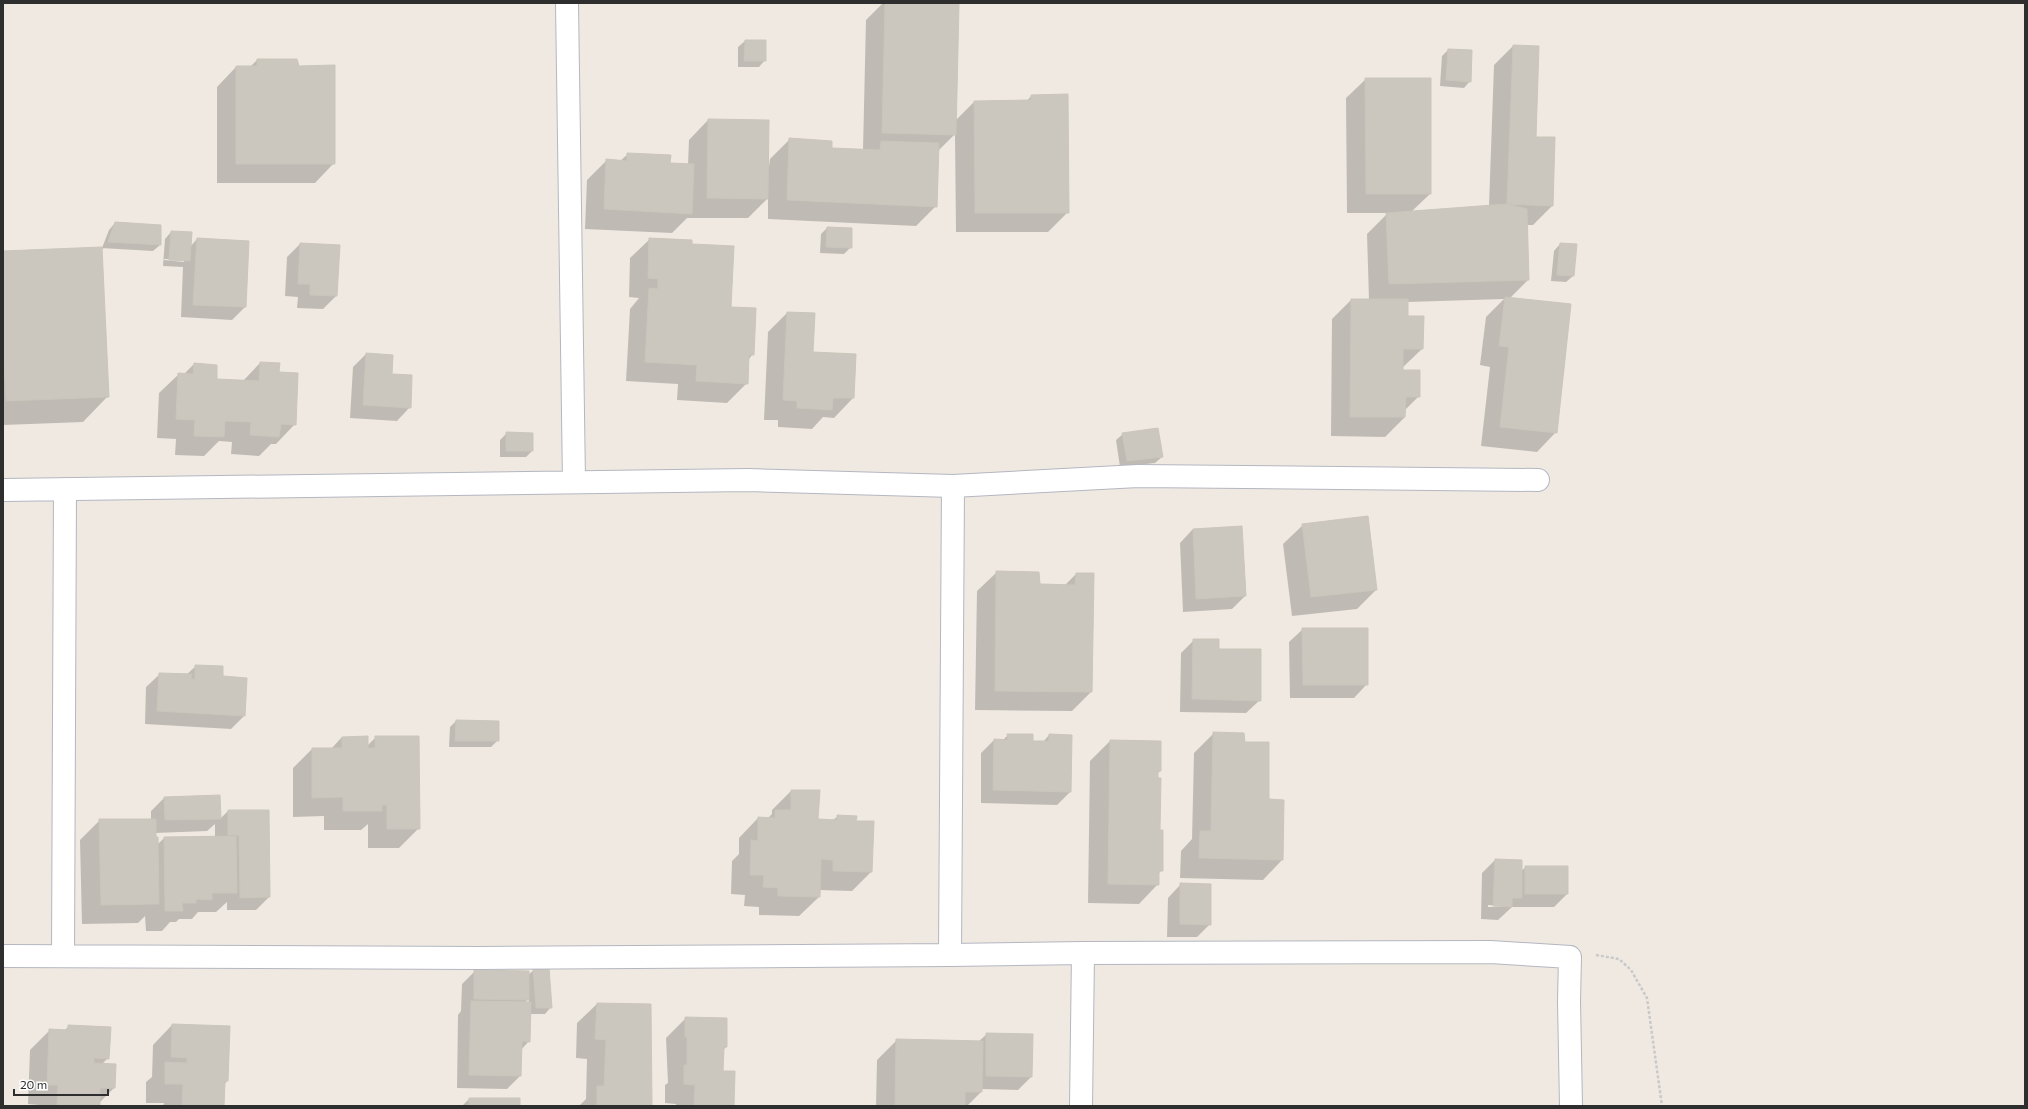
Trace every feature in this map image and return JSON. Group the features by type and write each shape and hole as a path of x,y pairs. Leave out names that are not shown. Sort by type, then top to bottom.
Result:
{"street":[{"path":"567,3 574,482"},
{"path":"3,490 748,480 953,486 1138,476 1538,480"},
{"path":"950,955 953,486"},
{"path":"63,956 65,489"},
{"path":"3,956 479,958 1083,953 1490,952 1570,957 1569,1001 1571,1106"},
{"path":"1081,1106 1083,953"}],"path":[{"path":"1570,957 1600,955 1619,959 1631,970 1647,998 1662,1106"}],"building":[{"path":"885,3 959,3 956,135 882,133"},
{"path":"745,40 766,40 766,61 744,61"},
{"path":"1513,45 1539,46 1536,137 1555,137 1553,206 1507,204"},
{"path":"1448,49 1472,50 1471,82 1446,80"},
{"path":"257,59 297,59 299,66 335,65 335,164 236,164 236,66 257,66"},
{"path":"1365,78 1431,78 1431,194 1366,194"},
{"path":"1068,94 1069,213 975,213 974,101 1031,100 1031,95"},
{"path":"708,119 769,120 768,199 707,198"},
{"path":"789,138 832,141 832,148 880,150 881,141 939,143 937,207 787,200"},
{"path":"627,153 671,155 670,163 694,164 692,214 604,209 606,159 627,161"},
{"path":"1507,204 1527,209 1529,280 1389,284 1386,213"},
{"path":"115,222 161,225 161,245 108,242"},
{"path":"827,227 852,228 852,248 826,247"},
{"path":"171,231 192,232 190,261 169,260"},
{"path":"197,238 249,241 246,307 193,305"},
{"path":"649,238 692,240 692,244 734,246 731,307 756,308 754,355 749,355 748,384 696,381 697,365 645,362 649,288 658,289 658,279 648,278"},
{"path":"300,243 340,245 337,296 310,295 310,284 298,284"},
{"path":"1560,243 1577,244 1574,276 1557,275"},
{"path":"102,247 109,397 6,401 3,344 3,251"},
{"path":"1505,297 1571,304 1557,433 1500,427 1509,347 1499,346"},
{"path":"1351,299 1408,299 1408,316 1424,316 1423,349 1403,349 1403,370 1420,370 1420,397 1406,397 1405,417 1350,417"},
{"path":"787,312 815,313 813,352 856,354 854,398 833,398 832,410 797,408 797,401 783,400"},
{"path":"366,353 393,355 392,374 412,375 411,408 363,405"},
{"path":"260,362 280,363 279,372 298,373 296,425 281,424 279,437 250,435 251,422 225,421 224,437 194,436 195,420 176,419 178,373 193,374 194,363 217,365 217,379 259,381"},
{"path":"1158,428 1163,457 1127,461 1122,433"},
{"path":"506,432 533,433 533,451 506,451"},
{"path":"1368,516 1377,590 1311,597 1302,524"},
{"path":"1242,526 1246,596 1196,599 1193,529"},
{"path":"996,571 1039,572 1040,584 1075,585 1076,573 1094,573 1092,692 995,691"},
{"path":"1302,628 1368,628 1368,685 1303,685"},
{"path":"1193,639 1219,639 1219,649 1261,649 1261,701 1192,699"},
{"path":"195,665 223,666 223,676 247,678 245,716 157,711 159,673 192,674 191,679 195,679"},
{"path":"456,720 499,721 499,741 455,741"},
{"path":"1213,732 1244,733 1245,742 1269,742 1269,799 1284,800 1283,860 1199,858 1200,831 1211,831"},
{"path":"1007,734 1033,734 1033,741 1049,741 1049,734 1072,735 1071,792 993,790 994,739 1008,740"},
{"path":"368,736 368,748 375,748 375,736 419,736 420,829 387,829 387,805 382,805 382,811 343,811 343,797 312,798 312,748 342,748 342,737"},
{"path":"1110,740 1161,741 1161,771 1158,771 1158,778 1161,778 1160,830 1163,830 1163,871 1159,871 1159,885 1108,884"},
{"path":"791,790 820,790 818,819 837,820 837,815 857,816 856,821 874,821 872,872 833,871 833,860 821,859 820,897 778,896 778,888 763,887 764,875 750,875 751,840 758,841 758,817 775,818 775,810 791,810"},
{"path":"220,795 221,819 165,820 164,797"},
{"path":"228,810 269,810 270,897 240,898 239,835 228,835"},
{"path":"99,819 156,819 156,837 158,837 159,904 101,905"},
{"path":"236,836 237,893 212,893 212,900 196,899 196,903 182,903 183,911 165,911 164,837"},
{"path":"1495,859 1522,860 1522,898 1512,898 1512,907 1493,906"},
{"path":"1525,866 1568,866 1568,894 1525,894"},
{"path":"1180,883 1211,884 1211,925 1180,924"},
{"path":"549,968 552,1008 536,1008 533,969"},
{"path":"474,970 529,971 529,1000 474,999"},
{"path":"471,1001 531,1002 530,1042 522,1041 521,1076 469,1075"},
{"path":"597,1003 651,1004 652,1106 597,1106 597,1086 604,1086 606,1040 595,1039"},
{"path":"685,1017 727,1018 727,1047 724,1047 723,1071 735,1071 734,1106 694,1106 695,1085 684,1084 684,1065 687,1065"},
{"path":"172,1024 230,1026 228,1081 225,1081 224,1106 182,1106 183,1084 165,1084 165,1062 187,1063 187,1058 171,1057"},
{"path":"68,1025 111,1027 109,1059 94,1058 94,1063 116,1064 115,1088 100,1088 100,1106 57,1106 58,1085 47,1085 49,1029 68,1030"},
{"path":"986,1033 1033,1034 1032,1077 986,1076"},
{"path":"896,1039 983,1041 982,1092 965,1092 965,1106 895,1106"},
{"path":"469,1098 520,1098 520,1106 469,1106"}]}
